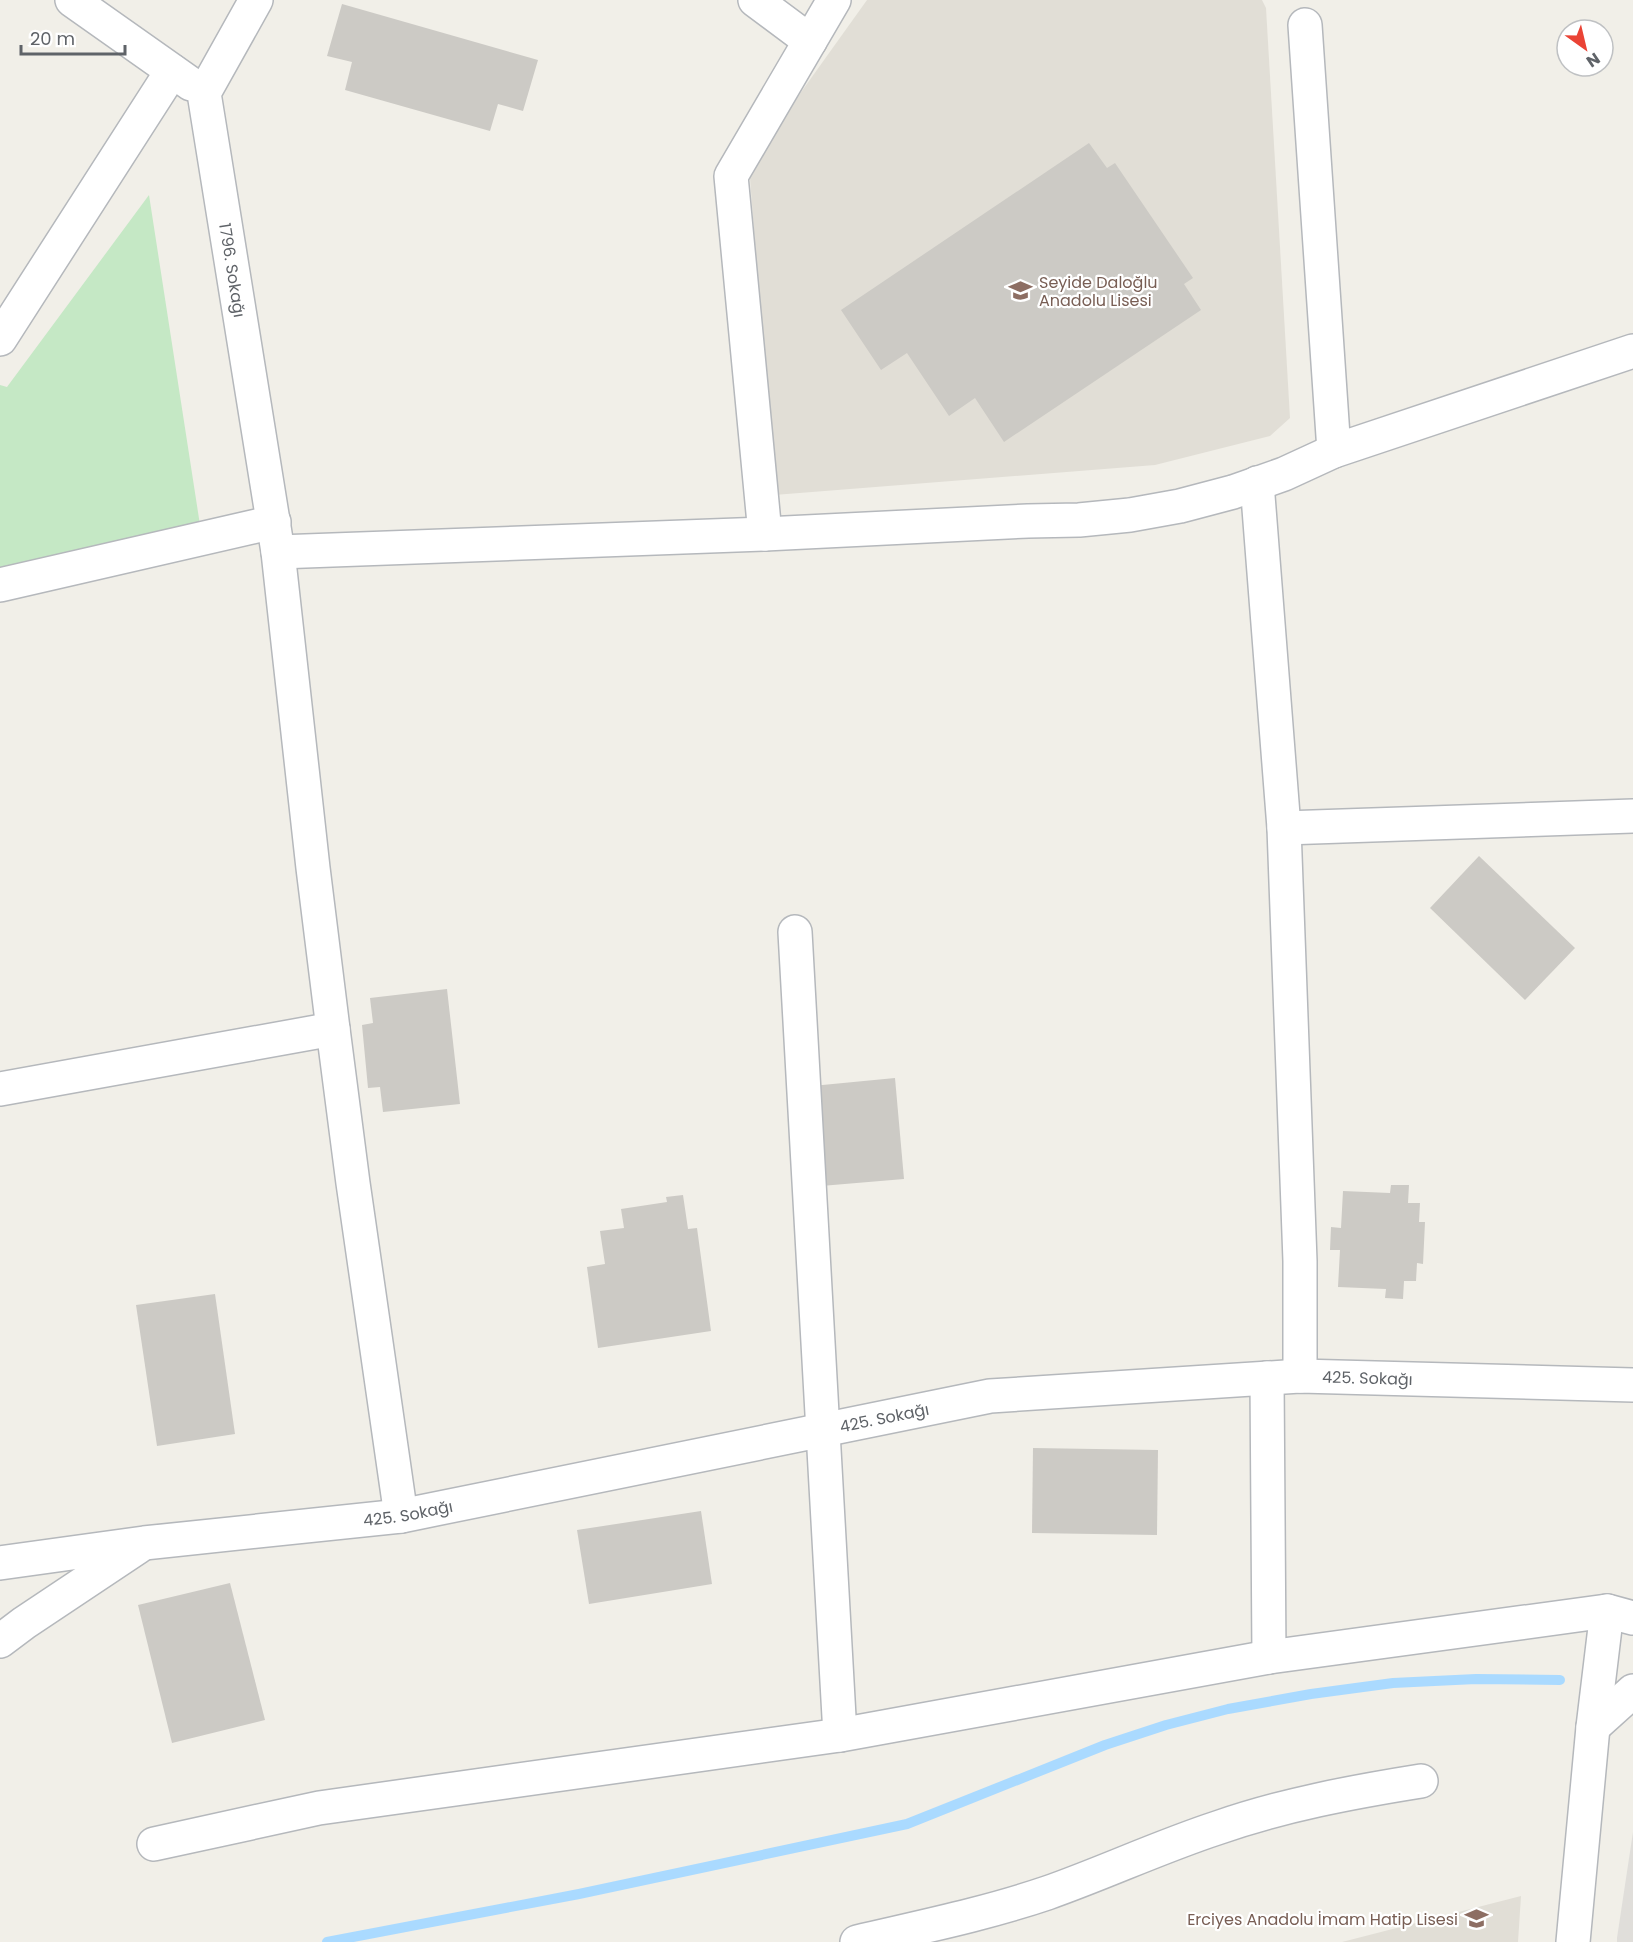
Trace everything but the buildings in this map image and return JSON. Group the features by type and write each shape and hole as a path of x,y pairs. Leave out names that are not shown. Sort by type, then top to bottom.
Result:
{"street":[{"path":"72,0 204,93 256,0"},
{"path":"755,0 810,41"},
{"path":"765,534 731,176 834,0"},
{"path":"1305,25 1334,451"},
{"path":"0,339 172,71"},
{"name":"1796. Sokağı","path":"204,93 276,537 333,1029 401,1516"},
{"path":"0,585 276,537 765,534 1079,520 1130,515 1180,506 1233,492 1284,474 1334,451 1633,351"},
{"path":"1257,483 1284,828 1300,1261 1300,1376"},
{"path":"1284,828 1633,816"},
{"path":"795,932 840,1735"},
{"path":"0,1089 333,1029"},
{"name":"425. Sokağı","path":"0,1563 144,1543 401,1516 990,1396 1300,1376 1633,1385"},
{"path":"1267,1378 1269,1657"},
{"name":"425. Sokağı","path":"0,1641 144,1543"},
{"path":"154,1844 319,1808 840,1735 1269,1657 1620,1614 1593,1727 1573,1942"},
{"path":"1593,1727 1633,1691"},
{"path":"857,1942 972,1916 1045,1893 1219,1827 1292,1806 1421,1781"}],"shaded area":[{"name":"Seyide Daloğlu Anadolu Lisesi","path":"867,0 1262,0 1266,8 1290,418 1270,436 1155,465 774,495 749,165"},
{"path":"1633,1832 1633,1942 1617,1942 1617,1938"},
{"name":"Erciyes Anadolu İmam Hatip Lisesi","path":"1521,1896 1518,1942 1342,1942"}],"green space":[{"path":"149,195 200,525 0,578 0,385 7,387"}],"waterway":[{"path":"327,1942 579,1894 907,1824 1105,1745 1166,1725 1228,1709 1311,1694 1393,1683 1476,1679 1560,1680"}],"place":[{"name":"Seyide Daloğlu Anadolu Lisesi","path":"1021,291"},
{"name":"Erciyes Anadolu İmam Hatip Lisesi","path":"1476,1919"}]}
